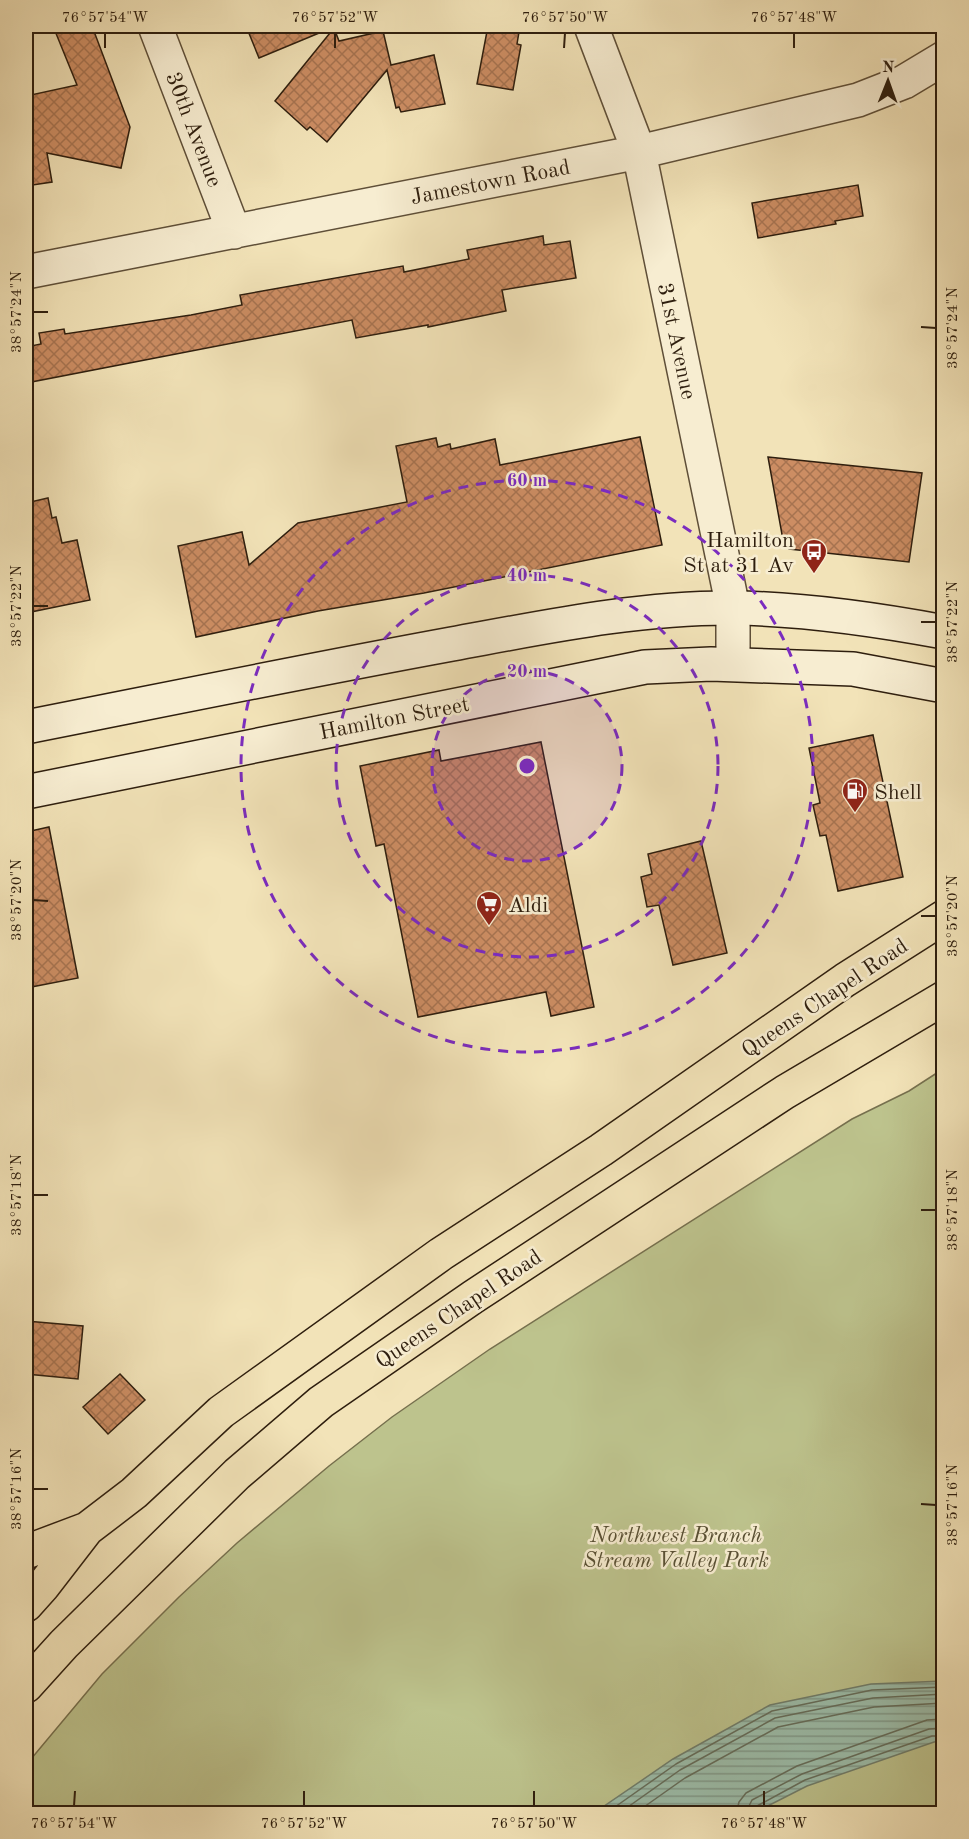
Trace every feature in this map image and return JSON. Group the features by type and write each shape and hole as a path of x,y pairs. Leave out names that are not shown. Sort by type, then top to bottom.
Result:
{"main road":[{"name":"30th Avenue","path":"155,26 234,232"},
{"name":"31st Avenue","path":"591,26 639,152 733,608 733,664"},
{"name":"Jamestown Road","path":"26,272 639,152 858,100 904,82 944,58"},
{"path":"26,728 418,650 582,621 668,611 733,608 796,610 944,632"},
{"name":"Hamilton Street","path":"26,792 645,667 733,664 853,669 944,686"},
{"name":"Queens Chapel Road","path":"26,1605 87,1529 134,1493 230,1405 441,1254 602,1150 827,993 944,917"},
{"name":"Queens Chapel Road","path":"26,1686 64,1644 237,1474 321,1402 473,1297 775,1099 944,998"},
{"path":"26,1552 87,1529"}],"green space":[{"name":"Northwest Branch Stream Valley Park","path":"943,1069 943,1813 26,1813 26,1765 102,1674 237,1543 329,1466 392,1417 490,1349 852,1119 909,1091"}],"water":[{"path":"943,1681 943,1741 934,1742 807,1786 754,1813 594,1813 673,1759 770,1705 871,1684"}],"building":[{"path":"53,26 92,26 130,127 121,168 47,153 52,182 26,186 26,96 77,85"},
{"path":"246,26 336,26 259,58"},
{"path":"488,26 520,26 517,44 521,45 513,90 477,84"},
{"path":"334,28 339,41 383,31 391,65 434,55 445,104 401,112 399,107 396,108 387,70 327,142 310,127 307,130 275,101"},
{"path":"858,185 863,216 835,221 836,224 758,238 752,203"},
{"path":"543,236 544,245 570,241 576,278 502,290 506,311 428,327 428,325 356,338 352,320 26,383 26,347 41,344 39,333 64,329 65,334 191,315 242,305 240,295 403,266 404,272 469,259 467,250"},
{"path":"640,437 662,545 424,593 318,611 196,637 178,546 242,532 249,565 298,523 407,502 396,446 436,438 438,447 450,444 451,449 495,439 500,465"},
{"path":"768,457 922,473 909,562 789,549 783,540"},
{"path":"48,498 52,518 56,517 62,543 77,540 90,600 26,613 26,503"},
{"path":"873,735 903,877 838,891 826,835 820,836 813,805 820,803 809,748"},
{"name":"Aldi","path":"541,742 594,1007 551,1016 546,992 418,1017 384,844 376,846 360,766 439,750 441,761"},
{"path":"49,827 78,978 26,988 26,832"},
{"path":"701,841 727,953 673,965 659,905 647,907 641,877 652,874 648,854"},
{"path":"26,1321 83,1326 78,1379 26,1374"},
{"path":"120,1374 145,1400 108,1434 83,1407"}],"place":[{"name":"Hamilton St at 31 Av","path":"814,575"},
{"name":"Shell","path":"855,814"},
{"name":"Aldi","path":"489,927"}]}
